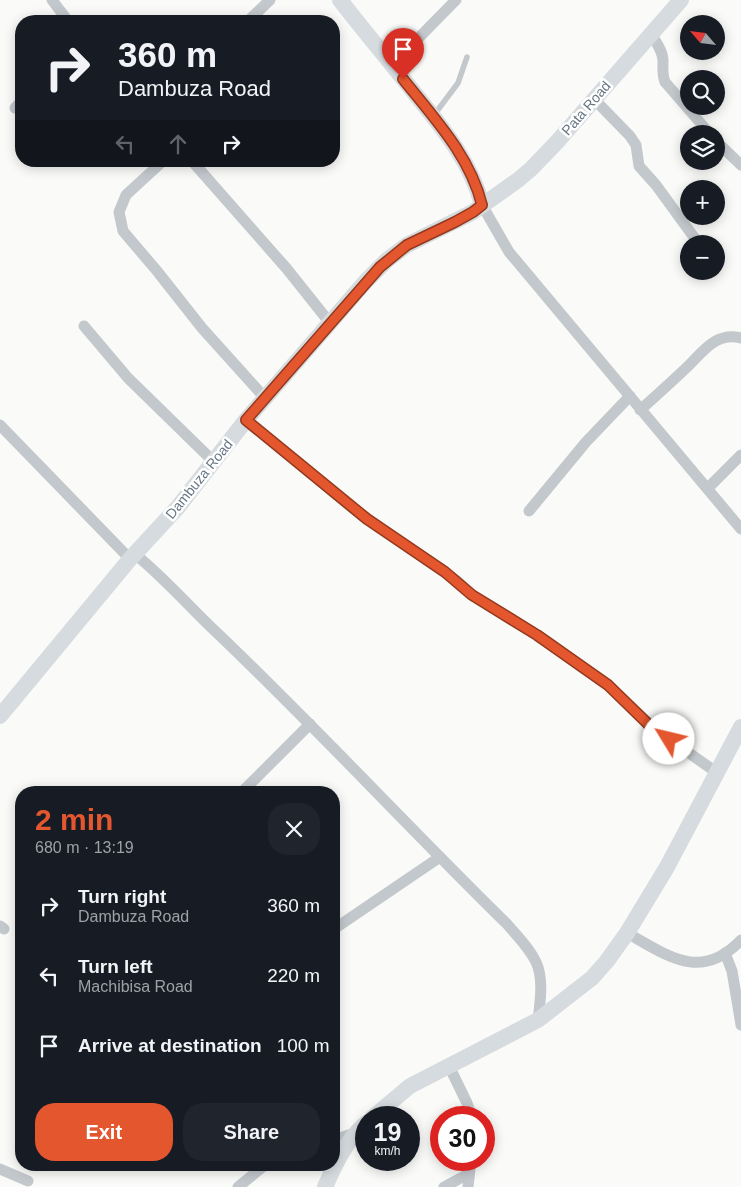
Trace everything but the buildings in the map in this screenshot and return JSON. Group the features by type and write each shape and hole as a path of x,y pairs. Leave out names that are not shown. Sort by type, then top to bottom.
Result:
{"street":[{"path":"52,0 63,15"},
{"path":"254,15 270,0"},
{"path":"340,0 433,117 466,162 478,187 482,205 509,252 741,529"},
{"path":"392,65 456,0"},
{"name":"Pata Road","path":"482,205 530,170 557,142 593,98 681,0"},
{"path":"651,34 660,49 663,59 662,76 665,82 702,125"},
{"path":"593,98 636,144 639,166 656,185 692,235"},
{"path":"725,150 741,165"},
{"path":"156,167 126,195 119,212 123,231 202,328 265,398"},
{"path":"197,167 287,269 330,323"},
{"name":"Dambuza Road","path":"0,716 132,556 178,507 246,420 366,281 399,250 473,212 482,205"},
{"path":"84,326 128,378 214,462"},
{"path":"640,410 709,345 726,337 741,338"},
{"path":"529,511 586,442 630,396"},
{"path":"246,420 367,519 451,577 472,595 537,635 608,685 655,729 716,772"},
{"path":"0,425 132,556 158,573 507,924 536,961 540,995 538,1020"},
{"path":"708,488 741,455"},
{"path":"248,786 310,724"},
{"path":"386,1106 410,1086 538,1020 592,978 607,961 627,932 667,867 741,728"},
{"path":"340,925 440,857"},
{"path":"627,932 667,956 690,962 715,958 725,953 741,940"},
{"path":"725,953 732,971 741,1025"},
{"path":"449,1066 468,1106"},
{"path":"340,1137 355,1131"},
{"path":"340,1159 355,1137"},
{"path":"0,1169 28,1181"},
{"path":"238,1187 258,1171"},
{"path":"325,1187 332,1171"},
{"path":"468,1187 469,1171"},
{"path":"444,1187 468,1174"}],"lane":[{"path":"433,117 458,83 467,57"}],"route":[{"path":"403,79 466,162 478,187 482,205 455,222 407,245 380,267 246,420 367,519 445,572 472,595 537,635 608,685 648,724 669,739"}]}
